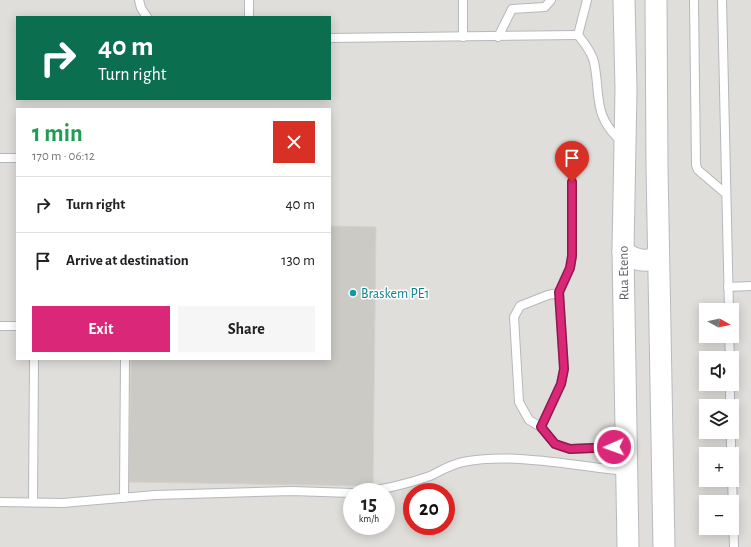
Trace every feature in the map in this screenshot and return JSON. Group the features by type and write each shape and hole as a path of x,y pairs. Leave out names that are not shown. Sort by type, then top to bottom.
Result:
{"main road":[{"name":"Rua Eteno","path":"624,0 625,145 623,251 628,547"},
{"path":"656,0 658,252 664,547"},
{"path":"623,251 632,258 645,260 654,259 658,252"}],"lane":[{"path":"140,0 141,8 146,16"},
{"path":"249,0 249,16"},
{"path":"463,0 463,37"},
{"path":"498,37 512,9 544,6 552,0"},
{"path":"578,35 587,0"},
{"path":"694,0 696,165 698,170 726,193"},
{"path":"722,0 729,303"},
{"path":"331,38 578,35"},
{"path":"578,35 591,53 594,62 597,93 603,117 610,131 625,145"},
{"path":"0,158 16,158"},
{"path":"541,427 561,384 559,292 570,268 572,256 572,182"},
{"path":"728,287 751,286"},
{"path":"559,292 520,306 514,316 519,402 529,420 541,427 555,444 570,449 626,447"},
{"path":"0,326 16,326"},
{"path":"33,502 34,360"},
{"path":"124,498 125,360"},
{"path":"395,486 429,476 461,462 488,458 512,458 626,471"},
{"path":"732,487 734,547"},
{"path":"0,502 63,503 124,498 292,491 343,493"}],"shaded area":[{"path":"0,0 751,0 751,547 0,547"}],"building":[{"name":"Braskem PE1","path":"331,226 376,227 373,483 343,483 343,486 129,482 131,360 331,360"}],"place":[{"name":"Braskem PE1","path":"353,293"}],"route":[{"path":"572,182 572,256 570,268 559,292 564,369 561,384 541,427 555,444 570,449 614,447"}]}
